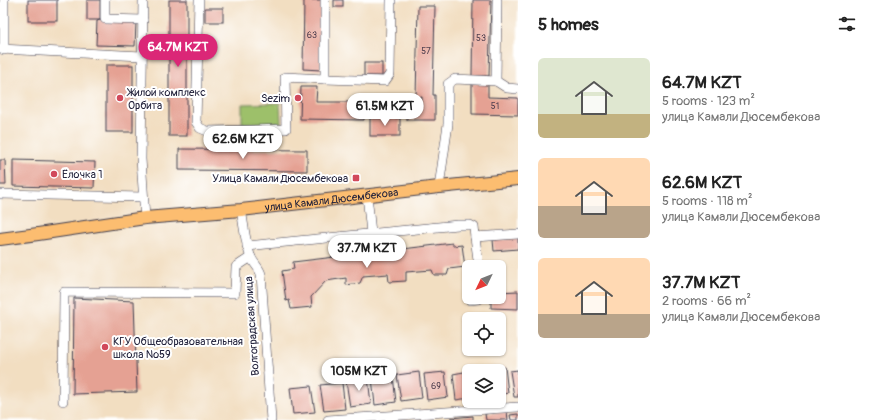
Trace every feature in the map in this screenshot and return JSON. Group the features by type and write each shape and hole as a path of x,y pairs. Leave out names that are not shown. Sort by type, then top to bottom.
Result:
{"main road":[{"name":"улица Камали Дюсембекова","path":"0,239 145,218 241,210 518,179"}],"street":[{"path":"4,0 2,50 142,56"},
{"path":"105,0 105,19 143,20"},
{"path":"143,0 141,158 145,218"},
{"path":"199,0 196,122 200,128 207,131 286,129 285,77 385,80 390,74 391,0"},
{"path":"325,0 325,79"},
{"path":"496,81 497,0"},
{"path":"439,187 448,124 448,84 455,79 496,81 507,88 518,89"},
{"path":"0,194 143,197"},
{"path":"367,195 371,233"},
{"name":"Волгоградская улица","path":"241,210 250,257 259,268 261,274 271,420"},
{"path":"247,246 371,233 470,225 474,227 478,260"},
{"path":"475,237 518,234"},
{"path":"63,401 64,292 235,293 236,267 250,257"},
{"path":"328,420 518,407"}],"green space":[{"path":"280,103 281,123 242,124 242,104"}],"building":[{"path":"28,0 57,0 57,21 28,21"},
{"path":"87,0 100,0 100,20 87,20"},
{"path":"169,0 187,0 187,136 169,136"},
{"path":"304,0 322,0 321,70 303,69"},
{"path":"334,0 343,0 343,7 334,7"},
{"path":"473,0 491,0 489,76 472,76"},
{"path":"418,6 435,6 433,95 435,95 435,120 407,120 407,105 422,105 422,97 416,97"},
{"path":"205,8 223,8 223,22 205,22"},
{"path":"97,21 136,22 135,46 96,45"},
{"path":"364,63 382,63 382,76 364,76"},
{"name":"Жилой комплекс Орбита","path":"106,65 133,65 133,132 106,132"},
{"path":"472,83 488,83 488,97 518,98 518,115 472,114"},
{"path":"301,87 317,87 316,102 364,102 364,120 300,119"},
{"path":"370,118 400,118 400,136 370,136"},
{"path":"179,149 307,150 307,171 179,170"},
{"path":"0,160 5,160 6,185 0,185"},
{"name":"Ёлочка 1","path":"13,160 95,162 94,188 13,186"},
{"path":"518,238 518,249 494,251 493,240"},
{"path":"453,243 453,246 462,245 464,260 462,260 462,267 449,269 447,275 434,275 432,270 406,272 406,281 389,282 388,274 363,276 360,283 346,285 346,278 326,281 311,297 312,307 291,309 289,300 286,301 282,271 294,269 293,262"},
{"path":"518,291 518,309 491,308 491,304 506,304 506,292"},
{"name":"КГУ Общеобразовательная школа №59","path":"74,298 134,301 137,392 73,394"},
{"path":"518,370 518,397 514,397 510,371"},
{"path":"419,372 422,398 401,401 397,375"},
{"path":"445,372 448,397 427,400 424,374"},
{"path":"462,372 462,399 456,400 453,374"},
{"path":"393,376 396,402 375,405 372,378"},
{"path":"506,376 508,393 506,393"},
{"path":"368,378 371,404 350,407 346,381"},
{"path":"342,383 345,409 324,411 320,385"},
{"path":"311,386 315,412 293,414 290,388"},
{"path":"507,411 508,420 486,420 485,414"},
{"path":"518,414 518,420 511,420 510,415"},
{"path":"473,416 473,420 452,420 451,418"}],"place":[{"name":"Жилой комплекс Орбита","path":"120,98"},
{"name":"Sezim","path":"298,98"},
{"name":"Ёлочка 1","path":"54,174"},
{"name":"Улица Камали Дюсембекова","path":"356,178"},
{"name":"КГУ Общеобразовательная школа №59","path":"105,347"}]}
